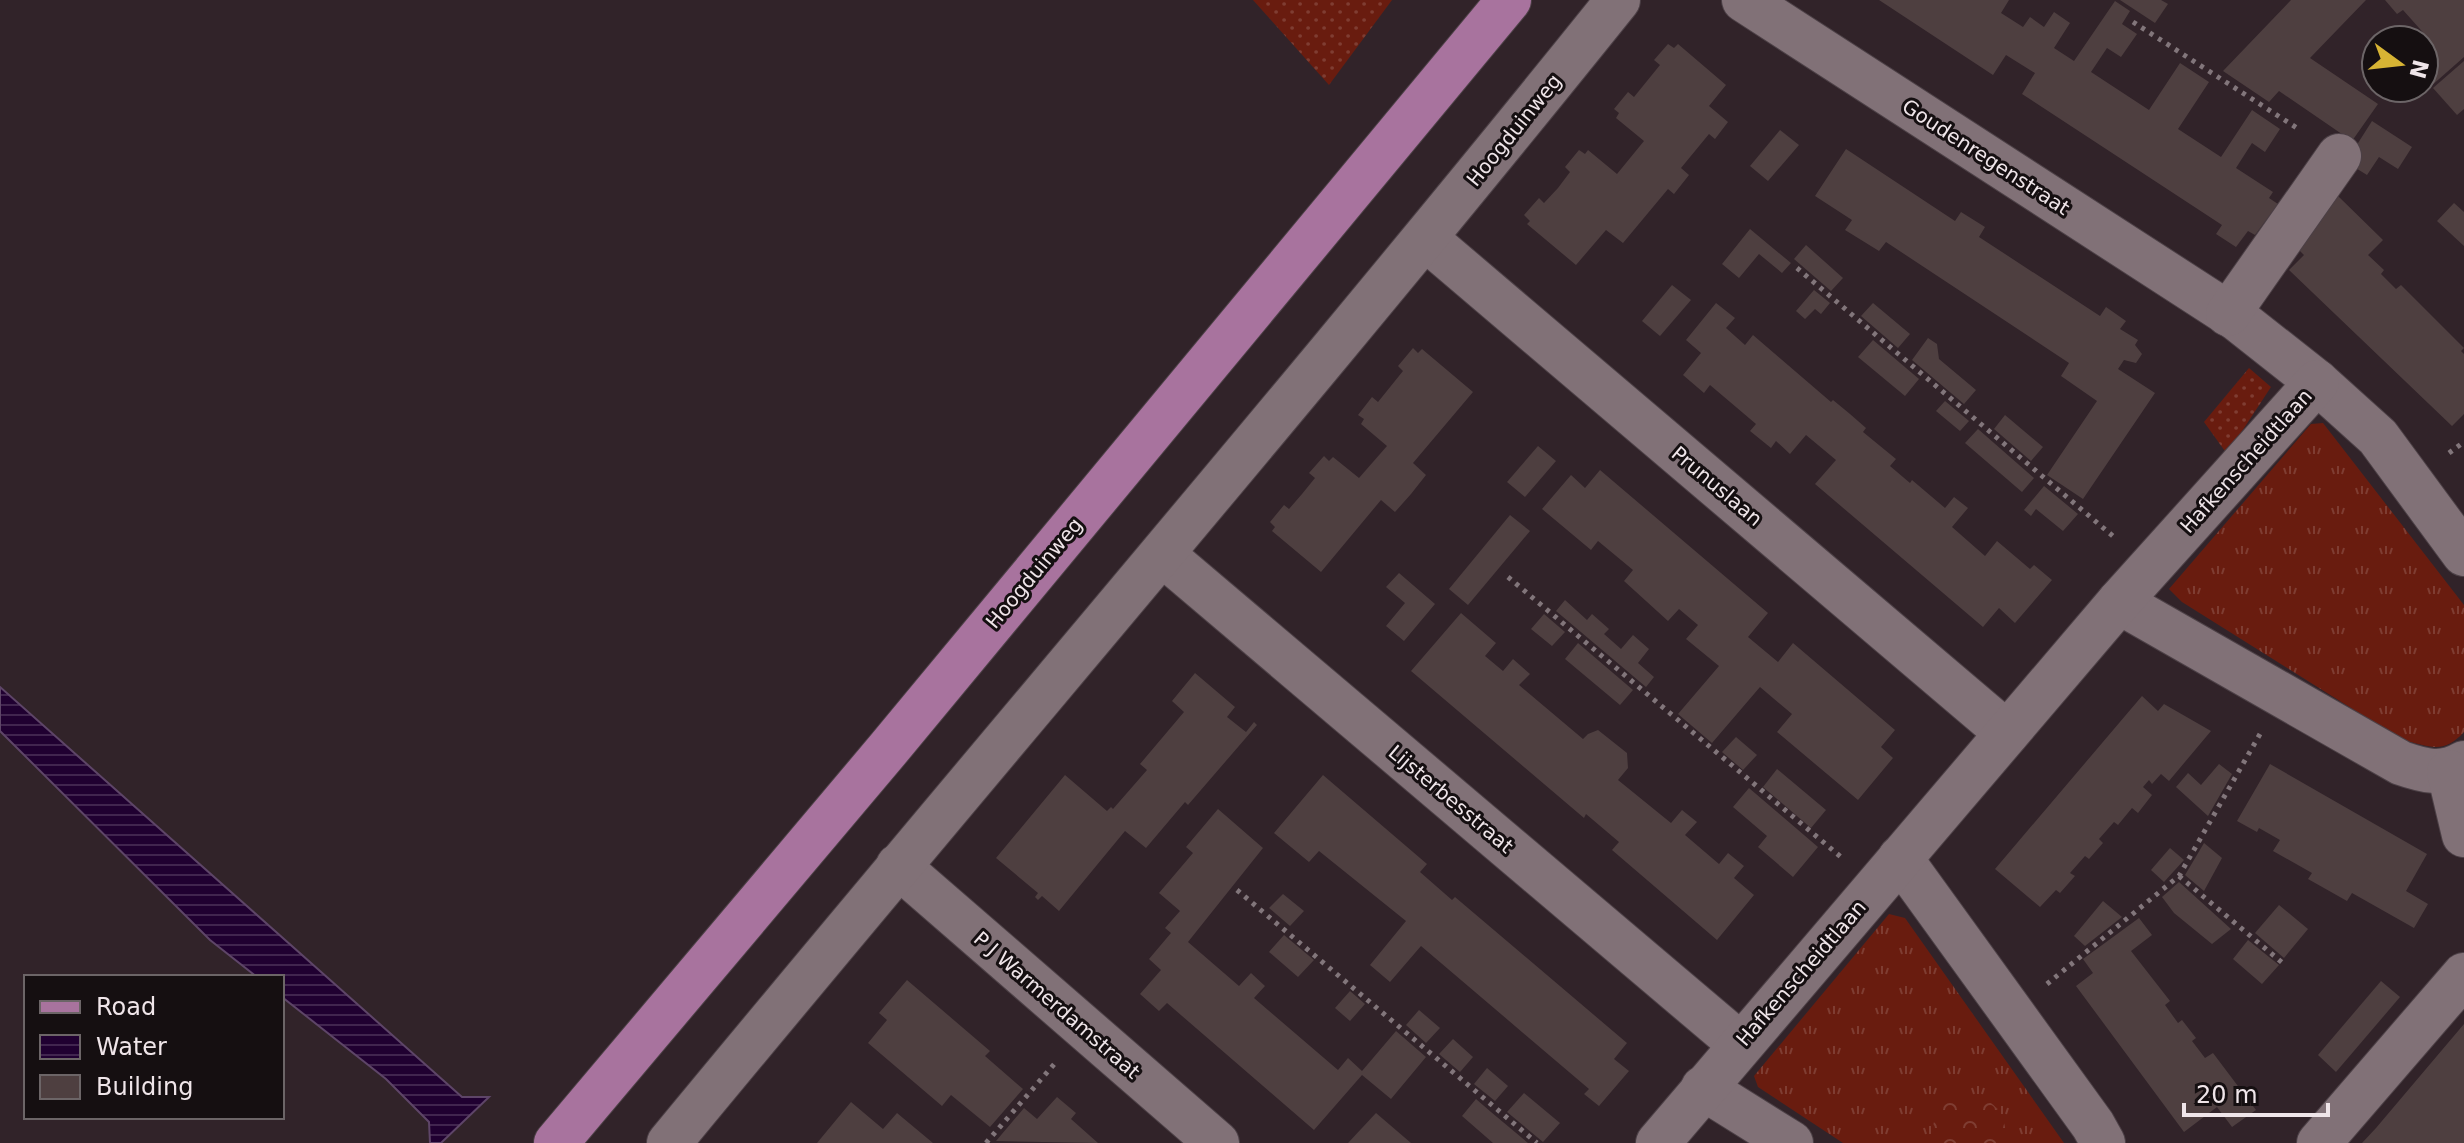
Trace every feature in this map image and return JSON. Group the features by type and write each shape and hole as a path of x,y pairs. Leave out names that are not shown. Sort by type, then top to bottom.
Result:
{"main road":[{"name":"Hoogduinweg","path":"556,1143 889,748 1509,0"}],"street":[{"name":"Hoogduinweg","path":"669,1143 1426,239 1618,0"},
{"name":"Goudenregenstraat","path":"1744,0 2228,314 2317,382"},
{"path":"2228,314 2339,156"},
{"name":"Prunuslaan","path":"1426,239 2007,733"},
{"name":"Hafkenscheidtlaan","path":"1658,1143 2119,602 2317,382 2378,437 2464,554"},
{"name":"Lijsterbesstraat","path":"1162,554 1740,1044"},
{"path":"2119,602 2401,763 2424,771 2457,767 2464,835"},
{"name":"P J Warmerdamstraat","path":"898,866 1217,1143"},
{"path":"1888,872 2013,1013 2103,1143"},
{"path":"2319,1143 2464,975"},
{"path":"1703,1088 1791,1143"}],"path":[{"path":"2133,22 2339,156"},
{"path":"1797,268 2150,568"},
{"path":"1508,577 1888,872"},
{"path":"2013,1013 2179,876 2283,695"},
{"path":"2179,876 2285,965"},
{"path":"1237,890 1537,1143"},
{"path":"986,1143 1084,1028"}],"green space":[{"path":"1253,0 1392,0 1329,85"},
{"path":"2249,368 2271,387 2227,454 2204,422"},
{"path":"2323,423 2464,605 2464,732 2449,744 2435,747 2402,740 2182,602 2169,589 2311,424"},
{"path":"1889,914 1905,918 2064,1143 1843,1143 1758,1087 1754,1076"},
{"path":"1962,1095 1982,1098 1996,1108 2004,1123 2005,1143 1933,1143 1933,1126 1938,1113 1947,1102"}],"water":[{"path":"0,687 462,1097 489,1097 441,1143 430,1143 429,1122 386,1079 284,999 284,975 254,975 210,940 0,731"}],"building":[{"path":"1879,0 2009,0 2001,13 2023,27 2030,17 2044,27 2054,12 2070,23 2054,48 2074,61 2115,1 2130,11 2122,24 2137,34 2121,57 2107,48 2091,72 2149,110 2180,63 2209,82 2178,129 2221,157 2252,110 2280,129 2265,152 2252,143 2236,168 2273,192 2269,198 2278,204 2255,235 2248,231 2236,247 2216,234 2222,225 2022,94 2035,73 2006,55 1993,75"},
{"path":"2120,0 2161,0 2168,4 2155,23"},
{"path":"2291,0 2366,0 2310,58 2360,92 2360,104 2378,104 2352,141 2279,91 2269,102 2223,71"},
{"path":"2385,0 2464,0 2464,57 2440,78 2440,24 2416,24 2403,10 2397,14"},
{"path":"1668,44 1674,48 1678,44 1726,85 1709,106 1728,122 1715,139 1709,134 1681,168 1689,175 1674,194 1668,189 1623,243 1606,230 1576,265 1527,224 1530,221 1524,215 1539,198 1544,203 1558,188 1570,172 1565,167 1579,150 1585,154 1588,150 1617,174 1644,141 1616,118 1619,113 1614,109 1628,92 1634,97 1660,65 1654,60"},
{"path":"2464,61 2464,109 2457,115 2440,96 2440,82"},
{"path":"2372,121 2412,147 2398,169 2379,157 2367,175 2346,162"},
{"path":"1780,130 1799,145 1768,181 1750,166"},
{"path":"1846,149 1955,221 1961,212 1985,227 1979,237 2100,316 2106,307 2126,321 2120,329 2138,340 2135,345 2142,354 2136,363 2124,360 2118,369 2155,393 2083,499 2047,475 2097,401 2061,376 2069,363 1886,242 1879,251 1845,230 1852,220 1815,196"},
{"path":"2338,196 2383,240 2368,255 2384,270 2381,274 2396,289 2401,285 2464,348 2461,351 2464,354 2464,414 2452,426 2289,270 2304,255 2294,241"},
{"path":"2454,203 2464,212 2464,246 2437,221"},
{"path":"1750,229 1791,263 1782,273 1759,254 1739,278 1722,264"},
{"path":"1806,245 1843,278 1831,291 1794,259"},
{"path":"1672,285 1691,300 1660,336 1642,321"},
{"path":"1814,290 1830,303 1821,314 1815,309 1805,319 1796,311"},
{"path":"1716,303 1735,318 1726,328 1745,345 1753,335 1831,402 1833,400 1850,414 1866,428 1863,432 1896,459 1890,466 1910,483 1912,480 1945,508 1954,497 1968,508 1952,527 1985,556 1997,541 2030,569 2034,565 2052,580 2015,623 1999,608 1983,627 1815,484 1836,460 1806,435 1790,454 1776,441 1771,448 1750,431 1756,424 1710,385 1704,393 1683,375 1701,353 1686,340"},
{"path":"1873,303 1910,334 1898,348 1861,316"},
{"path":"1928,338 1937,344 1939,359 1976,390 1964,404 1912,360"},
{"path":"1873,340 1919,379 1905,396 1858,357"},
{"path":"1413,348 1418,353 1422,349 1473,392 1413,463 1426,475 1411,494 1395,512 1381,500 1321,572 1272,531 1275,527 1270,522 1284,505 1289,509 1302,494 1315,478 1309,473 1324,456 1329,461 1333,457 1359,478 1387,446 1361,424 1364,419 1358,415 1372,397 1378,402 1403,371 1398,366"},
{"path":"1945,401 1969,421 1960,431 1936,411"},
{"path":"2005,415 2043,447 2031,461 1994,429"},
{"path":"1978,429 2034,478 2022,492 1965,443"},
{"path":"1538,446 1556,461 1525,497 1507,482"},
{"path":"1600,470 1768,613 1748,637 1778,662 1793,643 1895,730 1881,747 1893,758 1858,800 1777,732 1792,714 1760,687 1712,743 1678,714 1719,666 1686,639 1698,625 1679,609 1668,621 1624,581 1633,570 1598,541 1591,550 1542,509 1571,475 1585,488"},
{"path":"2044,486 2078,514 2063,531 2036,509 2031,516 2024,510"},
{"path":"1510,515 1530,531 1468,605 1449,589"},
{"path":"1399,573 1435,604 1404,641 1386,626 1405,603 1386,587"},
{"path":"1565,600 1587,620 1592,614 1609,629 1604,634 1621,649 1633,635 1649,649 1638,663 1654,677 1646,687 1556,611"},
{"path":"1461,613 1496,643 1485,656 1503,671 1513,659 1530,674 1519,685 1583,739 1598,730 1627,753 1628,768 1618,780 1671,823 1682,810 1697,822 1685,835 1719,864 1728,853 1744,866 1734,878 1754,895 1717,940 1612,850 1619,842 1586,814 1584,818 1411,671"},
{"path":"1544,614 1565,632 1552,646 1531,629"},
{"path":"1578,643 1633,690 1620,705 1565,659"},
{"path":"1195,673 1235,707 1227,717 1246,732 1254,722 1257,725 1146,848 1125,831 1059,911 1042,896 1038,900 1035,897 1038,893 996,858 1065,775 1107,811 1111,807 1113,809 1147,770 1140,764 1184,712 1172,701"},
{"path":"2142,696 2158,711 2164,704 2211,731 2169,781 2161,774 2152,784 2149,780 2143,787 2152,795 2138,813 2132,808 2118,825 2114,822 2099,839 2103,843 2089,859 2085,856 2070,873 2075,876 2060,893 2056,890 2040,907 1995,869"},
{"path":"1736,737 1757,755 1743,770 1722,752"},
{"path":"2219,764 2232,774 2208,816 2176,787 2188,773 2201,785"},
{"path":"2270,764 2427,854 2406,891 2428,904 2414,928 2352,893 2347,901 2308,879 2312,873 2273,851 2280,840 2259,828 2257,832 2237,821"},
{"path":"1777,769 1826,810 1811,828 1763,787"},
{"path":"1323,775 1427,864 1420,872 1452,900 1455,897 1627,1043 1614,1059 1629,1071 1599,1106 1584,1094 1589,1089 1421,946 1390,982 1370,965 1406,921 1319,851 1309,862 1274,833"},
{"path":"1749,788 1818,847 1793,877 1758,847 1767,836 1733,807"},
{"path":"1218,809 1263,848 1188,942 1239,986 1251,973 1265,986 1254,998 1338,1070 1348,1058 1362,1071 1396,1031 1426,1057 1391,1099 1362,1075 1314,1130 1167,1003 1159,1011 1140,994 1161,970 1149,959 1171,933 1165,928 1180,911 1159,893 1193,853 1186,847"},
{"path":"2204,843 2222,858 2204,891 2185,875"},
{"path":"2170,848 2184,860 2164,882 2151,870"},
{"path":"2179,882 2231,929 2212,944 2174,913 2162,897"},
{"path":"1283,894 1304,911 1290,926 1269,908"},
{"path":"2103,901 2122,917 2085,946 2074,936"},
{"path":"2279,905 2308,929 2284,958 2255,933"},
{"path":"2139,918 2152,935 2131,951 2170,1001 2165,1005 2178,1023 2182,1020 2196,1038 2192,1041 2205,1058 2213,1053 2256,1110 2232,1127 2217,1107 2184,1132 2076,986 2093,973 2083,959"},
{"path":"1284,935 1314,960 1298,977 1269,952"},
{"path":"2248,940 2279,965 2262,984 2233,959"},
{"path":"907,980 990,1051 985,1056 1023,1089 990,1127 951,1095 942,1106 868,1043 887,1020 879,1013"},
{"path":"2381,981 2400,997 2336,1072 2318,1055"},
{"path":"1350,991 1365,1004 1350,1021 1335,1008"},
{"path":"1419,1010 1440,1028 1426,1043 1406,1025"},
{"path":"2464,1024 2464,1143 2362,1143 2376,1128"},
{"path":"1453,1039 1473,1057 1460,1072 1439,1054"},
{"path":"1487,1068 1508,1086 1495,1101 1474,1084"},
{"path":"1524,1093 1560,1123 1543,1142 1507,1112"},
{"path":"1057,1097 1076,1113 1071,1119 1098,1143 996,1141 1024,1108 1037,1119"},
{"path":"1476,1099 1528,1143 1493,1143 1462,1116"},
{"path":"851,1102 883,1129 897,1113 933,1143 817,1143"},
{"path":"1376,1113 1411,1143 1348,1143"}]}
